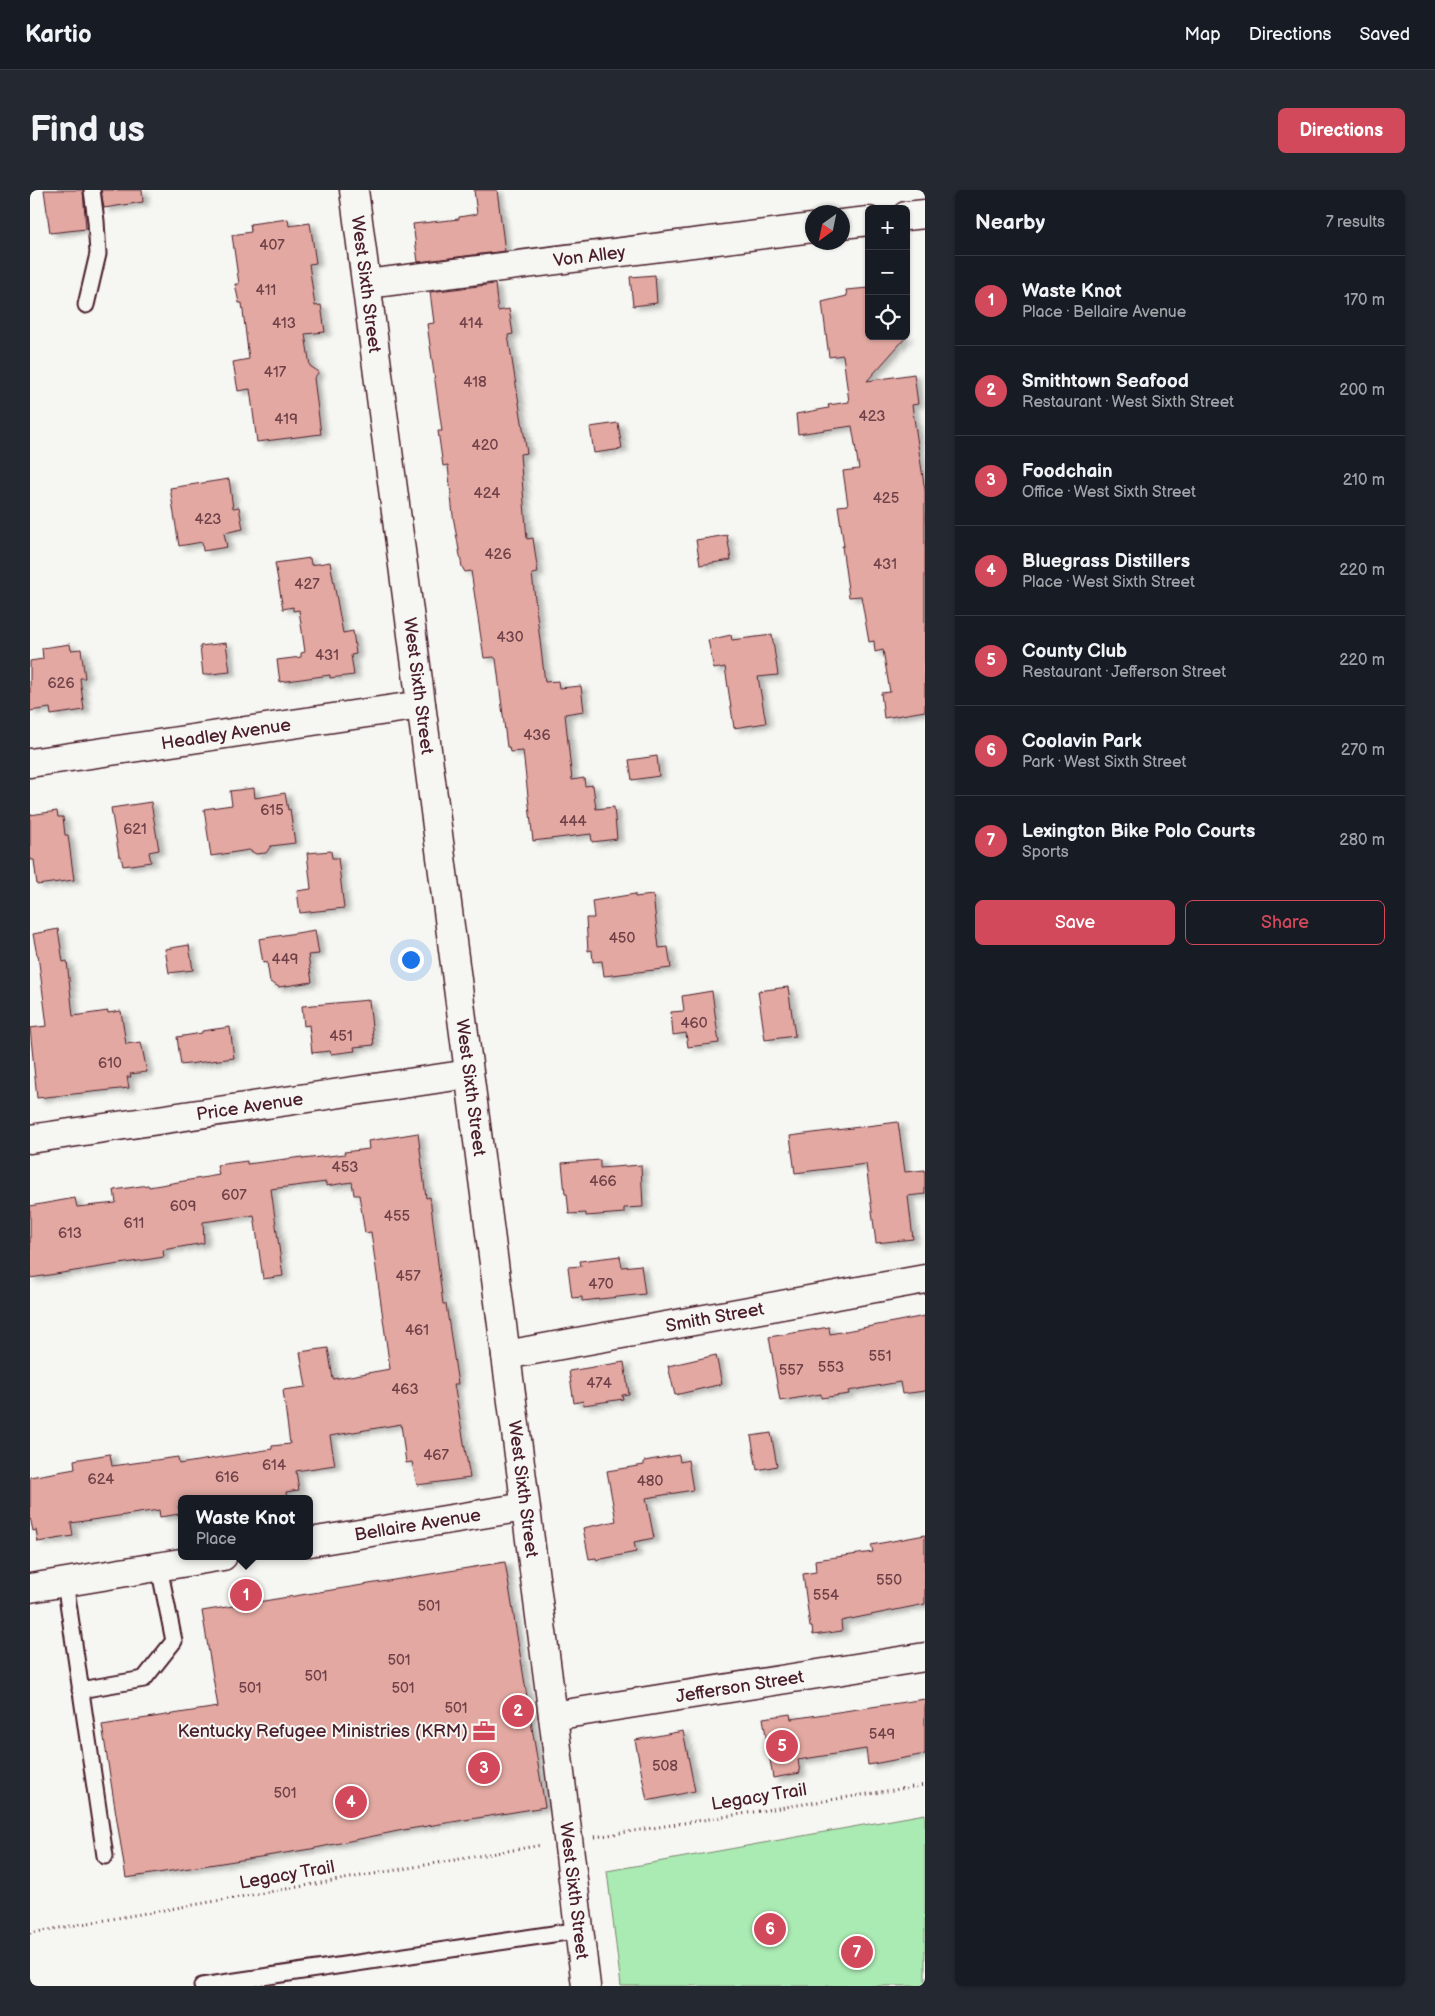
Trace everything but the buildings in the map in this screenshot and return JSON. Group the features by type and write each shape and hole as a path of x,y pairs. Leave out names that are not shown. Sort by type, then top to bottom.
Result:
{"street":[{"name":"West Sixth Street","path":"354,190 553,1716 586,1986"},
{"path":"910,216 925,214"},
{"path":"850,223 865,221"},
{"name":"Von Alley","path":"366,284 805,229"},
{"name":"Headley Avenue","path":"30,763 421,705"},
{"name":"Price Avenue","path":"30,1139 469,1074"},
{"name":"Smith Street","path":"506,1355 925,1279"},
{"name":"Bellaire Avenue","path":"313,1541 525,1506"},
{"path":"30,1588 200,1560"},
{"name":"Jefferson Street","path":"553,1716 925,1656"}],"lane":[{"path":"86,305 98,254 92,190"},
{"path":"80,1690 144,1679 174,1641 159,1567"},
{"path":"65,1582 105,1856"},
{"path":"207,1986 580,1930"}],"path":[{"name":"Legacy Trail","path":"597,1836 925,1786"},
{"name":"Legacy Trail","path":"30,1933 549,1844"}],"green space":[{"path":"925,1814 925,1986 621,1986 607,1871"}],"place":[{"name":"Waste Knot","path":"246,1595"},
{"name":"Smithtown Seafood","path":"518,1711"},
{"name":"Kentucky Refugee Ministries (KRM)","path":"484,1731"},
{"name":"County Club","path":"782,1746"},
{"name":"Foodchain","path":"484,1768"},
{"name":"Bluegrass Distillers","path":"351,1802"},
{"name":"Coolavin Park","path":"770,1929"},
{"name":"Lexington Bike Polo Courts","path":"857,1952"}]}
